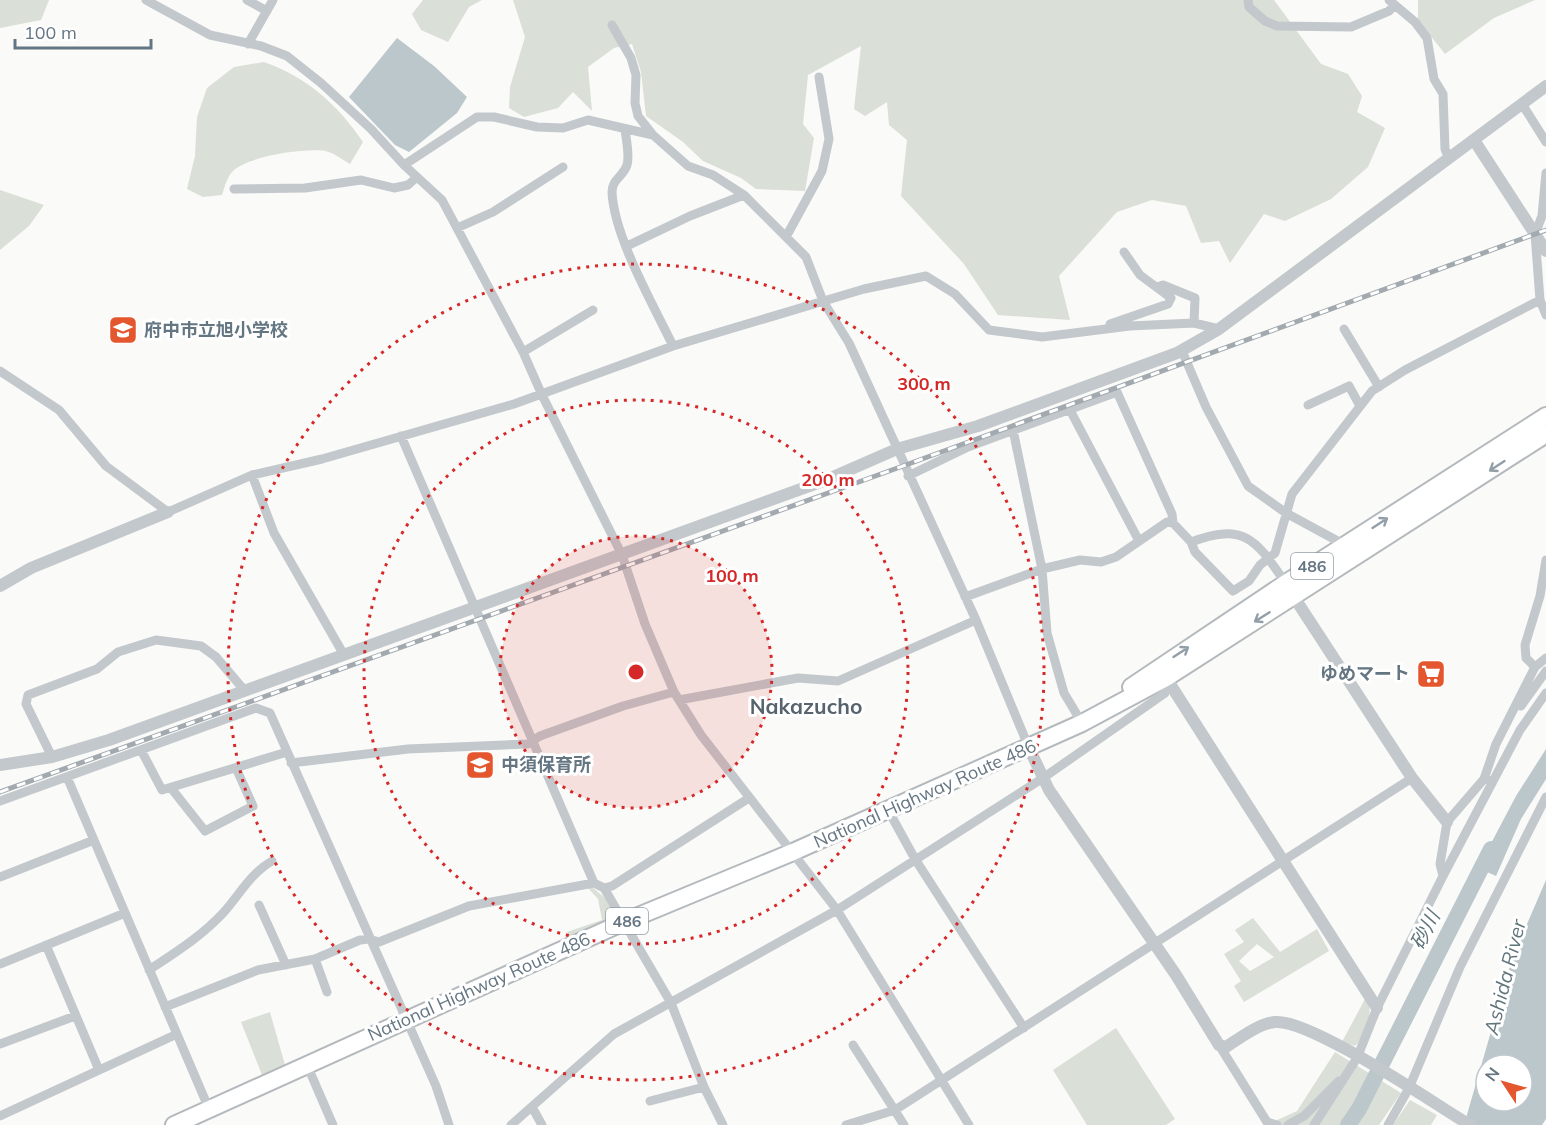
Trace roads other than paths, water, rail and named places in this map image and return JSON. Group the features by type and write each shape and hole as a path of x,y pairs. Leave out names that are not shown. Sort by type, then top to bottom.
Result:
{"highway":[{"name":"National Highway Route 486","path":"1290,590 1345,545 1546,416"},
{"name":"National Highway Route 486","path":"174,1125 624,922 793,852 887,808 1082,723 1290,590 1546,434"}],"street":[{"path":"146,0 210,35 287,57 321,83 371,129 404,165 442,200 524,352 542,395 622,555 645,624 677,696 700,735 837,910 969,1125"},
{"path":"247,0 267,11"},
{"path":"248,44 273,0"},
{"path":"1248,0 1249,7 1265,21 1277,26 1351,27 1389,11 1391,3 1415,22 1427,38 1434,79 1443,94 1445,149 1449,159"},
{"path":"612,25 631,58 636,75 635,103 638,116 653,135 688,166 713,175 744,195 806,257 823,301 849,343 976,620 1043,778 1153,945 1176,975 1267,1122 1277,1125"},
{"path":"786,237 822,171 829,138 819,77"},
{"path":"0,765 52,757 109,740 826,480 897,449 978,426 1182,351 1219,329 1546,86"},
{"path":"1522,104 1546,142"},
{"path":"404,165 477,117 494,117 537,127 563,128 588,120 653,135"},
{"path":"625,129 627,163 623,173 615,179 612,190 616,220 673,346"},
{"path":"1474,140 1542,242"},
{"path":"457,228 493,212 562,167"},
{"path":"1546,173 1542,216 1540,300 1546,315"},
{"path":"234,189 305,188 361,180 394,188 408,186 417,177"},
{"path":"627,246 690,216 744,195"},
{"path":"1103,329 1168,304 1171,298 1140,275 1124,252"},
{"path":"0,586 31,568 252,475 401,436 542,395 673,346 823,301 926,276 955,294 989,330 1042,337 1103,329 1194,323 1219,329"},
{"path":"1158,287 1164,285 1195,298 1194,323"},
{"path":"965,597 1042,569 1080,560 1101,562 1116,557 1167,522 1173,523 1191,542 1195,552 1233,591 1249,581 1266,560 1275,553 1292,494 1360,406 1379,387 1405,370 1540,300"},
{"path":"524,352 593,310"},
{"path":"1344,329 1379,387"},
{"path":"1182,351 1206,407 1248,486 1286,513 1345,545"},
{"path":"0,371 59,410 106,466 168,512"},
{"path":"1308,405 1348,386 1360,406"},
{"path":"908,476 968,447 1117,392 1172,514 1173,523"},
{"path":"1070,410 1139,540"},
{"path":"1013,430 1042,569 1047,633 1064,693 1082,723"},
{"path":"401,436 594,883"},
{"path":"252,475 278,541 344,655"},
{"path":"1191,542 1225,532 1243,536 1255,542 1290,590 1412,778 1447,822"},
{"path":"1535,667 1526,658 1525,645 1540,596 1546,560"},
{"path":"291,763 408,749 528,744 623,706 798,678 838,681 976,620"},
{"path":"52,757 26,704 28,695 97,669 118,652 156,639 201,646 216,657 245,691"},
{"path":"1443,876 1440,864 1447,822 1489,780 1496,744 1535,667 1546,658"},
{"path":"1496,744 1546,671"},
{"path":"512,1125 614,1034 837,910 1043,778 1165,693 1162,672"},
{"path":"1162,672 1377,1008"},
{"path":"1314,1125 1361,1060 1377,1008 1489,780 1546,693"},
{"path":"0,801 256,708 270,713 405,1021 436,1086 449,1125"},
{"path":"141,750 162,790 287,752"},
{"path":"171,788 205,831 253,806 236,768"},
{"path":"67,777 209,1109"},
{"path":"846,1125 896,1110 1412,778"},
{"path":"1388,1125 1409,1088 1460,967 1546,797"},
{"path":"604,888 612,886 749,798"},
{"path":"887,808 915,859 1024,1028"},
{"path":"0,877 94,840"},
{"path":"149,970 198,937 224,911 256,870 272,861"},
{"path":"165,1007 258,970 315,959 369,939 379,942 469,906 594,883 604,888 671,1004 704,1087 723,1125"},
{"path":"259,905 286,965"},
{"path":"0,964 125,913"},
{"path":"46,945 99,1070"},
{"path":"315,959 327,992"},
{"path":"0,1044 75,1016"},
{"path":"1219,1045 1226,1047 1258,1028 1275,1022 1296,1024 1334,1043 1470,1125"},
{"path":"0,1116 177,1034"},
{"path":"853,1045 904,1125"},
{"path":"1288,1125 1311,1110 1361,1060"},
{"path":"307,1065 333,1125"},
{"path":"650,1101 704,1087"},
{"path":"532,1107 542,1125"}],"waterway":[{"name":"砂川","path":"1348,1125 1359,1109 1491,849"}],"railway":[{"path":"0,792 903,466 1546,230"}],"place":[{"name":"府中市立旭小学校","path":"123,330"},
{"name":"ゆめマート","path":"1431,674"},
{"name":"中須保育所","path":"480,765"}],"district":[{"name":"Nakazucho","path":"806,707"}],"water label":[{"name":"Ashida River","path":"1505,977"}]}
